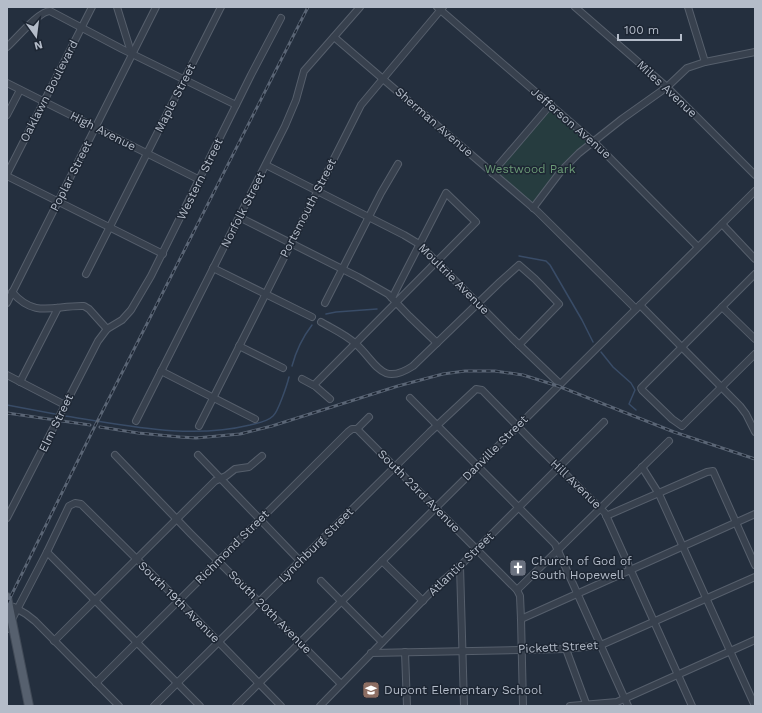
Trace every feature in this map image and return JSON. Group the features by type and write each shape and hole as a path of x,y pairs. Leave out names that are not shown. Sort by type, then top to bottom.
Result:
{"main road":[{"path":"8,601 29,706"}],"street":[{"name":"Oaklawn Boulevard","path":"7,175 92,7"},
{"path":"117,7 130,50 133,54"},
{"name":"Poplar Street","path":"7,303 156,7"},
{"name":"Maple Street","path":"86,274 221,7"},
{"name":"Norfolk Street","path":"136,421 293,110 304,71 360,7"},
{"name":"Miles Avenue","path":"575,7 667,87 755,175"},
{"path":"688,7 705,62"},
{"name":"Portsmouth Street","path":"199,426 361,105 440,8"},
{"name":"Jefferson Avenue","path":"440,8 593,141 698,247"},
{"path":"7,47 36,19 47,11 50,11 236,105"},
{"name":"Western Street","path":"107,330 122,320 131,310 162,254 281,18"},
{"name":"Sherman Avenue","path":"334,37 533,208 681,348 743,410 755,432"},
{"path":"533,208 561,171 579,153 593,141 667,87 687,68 705,62 755,52"},
{"name":"High Avenue","path":"7,83 200,180"},
{"path":"7,115 20,90"},
{"path":"492,173 551,104"},
{"path":"325,303 398,164"},
{"name":"Moultrie Avenue","path":"266,165 419,244 560,384"},
{"path":"7,175 162,254"},
{"name":"Danville Street","path":"236,706 755,191"},
{"path":"314,385 356,344 395,300 437,262 476,222 446,193 419,244 395,300"},
{"path":"239,217 375,286 395,300 437,343"},
{"path":"722,224 755,259"},
{"path":"321,322 344,334 356,344 381,371 390,375 398,374 413,366 519,265 536,279 558,304 519,344"},
{"path":"213,268 312,318"},
{"path":"755,274 642,388 642,390 659,408 682,426 755,354"},
{"path":"12,292 23,303 34,308 76,306 87,307 107,330"},
{"path":"722,307 755,339"},
{"path":"20,382 58,308"},
{"name":"Elm Street","path":"7,518 98,341 107,330"},
{"path":"239,346 283,368"},
{"path":"161,371 255,419"},
{"path":"7,375 65,405"},
{"path":"302,379 314,385 330,399"},
{"name":"Lynchburg Street","path":"154,706 437,426 476,389 482,390"},
{"name":"Hill Avenue","path":"482,390 605,513 692,706"},
{"path":"410,398 552,541 558,550 628,706"},
{"name":"Richmond Street","path":"96,683 348,432 352,429 357,430 369,417"},
{"name":"Atlantic Street","path":"320,706 440,584 460,566 604,422"},
{"name":"South 23rd Avenue","path":"357,430 477,548 517,590"},
{"path":"523,706 520,596 517,590 669,441"},
{"name":"South 20th Avenue","path":"115,455 341,684"},
{"path":"198,455 300,561"},
{"path":"54,641 216,481 235,469 249,467 262,456"},
{"path":"642,467 659,494 754,705"},
{"path":"606,516 707,472 713,471 755,565"},
{"name":"South 19th Avenue","path":"47,552 69,506 75,504 84,506 281,706"},
{"path":"521,619 755,514"},
{"path":"7,629 47,552 200,706"},
{"path":"382,560 423,601"},
{"path":"460,566 464,706"},
{"name":"Pickett Street","path":"371,653 566,649 601,645 755,577"},
{"path":"320,581 382,642"},
{"path":"8,601 17,609 26,614 119,706"},
{"path":"570,706 587,706 618,702 755,640"},
{"path":"566,649 587,706"},
{"path":"405,652 407,706"}],"green space":[{"name":"Westwood Park","path":"552,110 587,142 559,169 533,203 499,174 498,171"}],"waterway":[{"path":"519,256 546,261 550,265 593,342"},
{"path":"326,314 377,309"},
{"path":"292,366 295,355 312,325"},
{"path":"601,352 613,367 631,383 635,390 629,404 636,410"},
{"path":"65,416 157,430 204,431 250,425 268,420 275,414 289,377"},
{"path":"7,405 55,414"}],"railway":[{"path":"7,604 95,426 308,7"},
{"path":"100,427 138,433 196,438 240,434 272,426 398,386 443,374 465,371 495,371 523,375 558,386 674,432 755,459"},
{"path":"7,413 90,425"}],"place":[{"name":"Church of God of South Hopewell","path":"518,568"},
{"name":"Dupont Elementary School","path":"371,690"}]}
